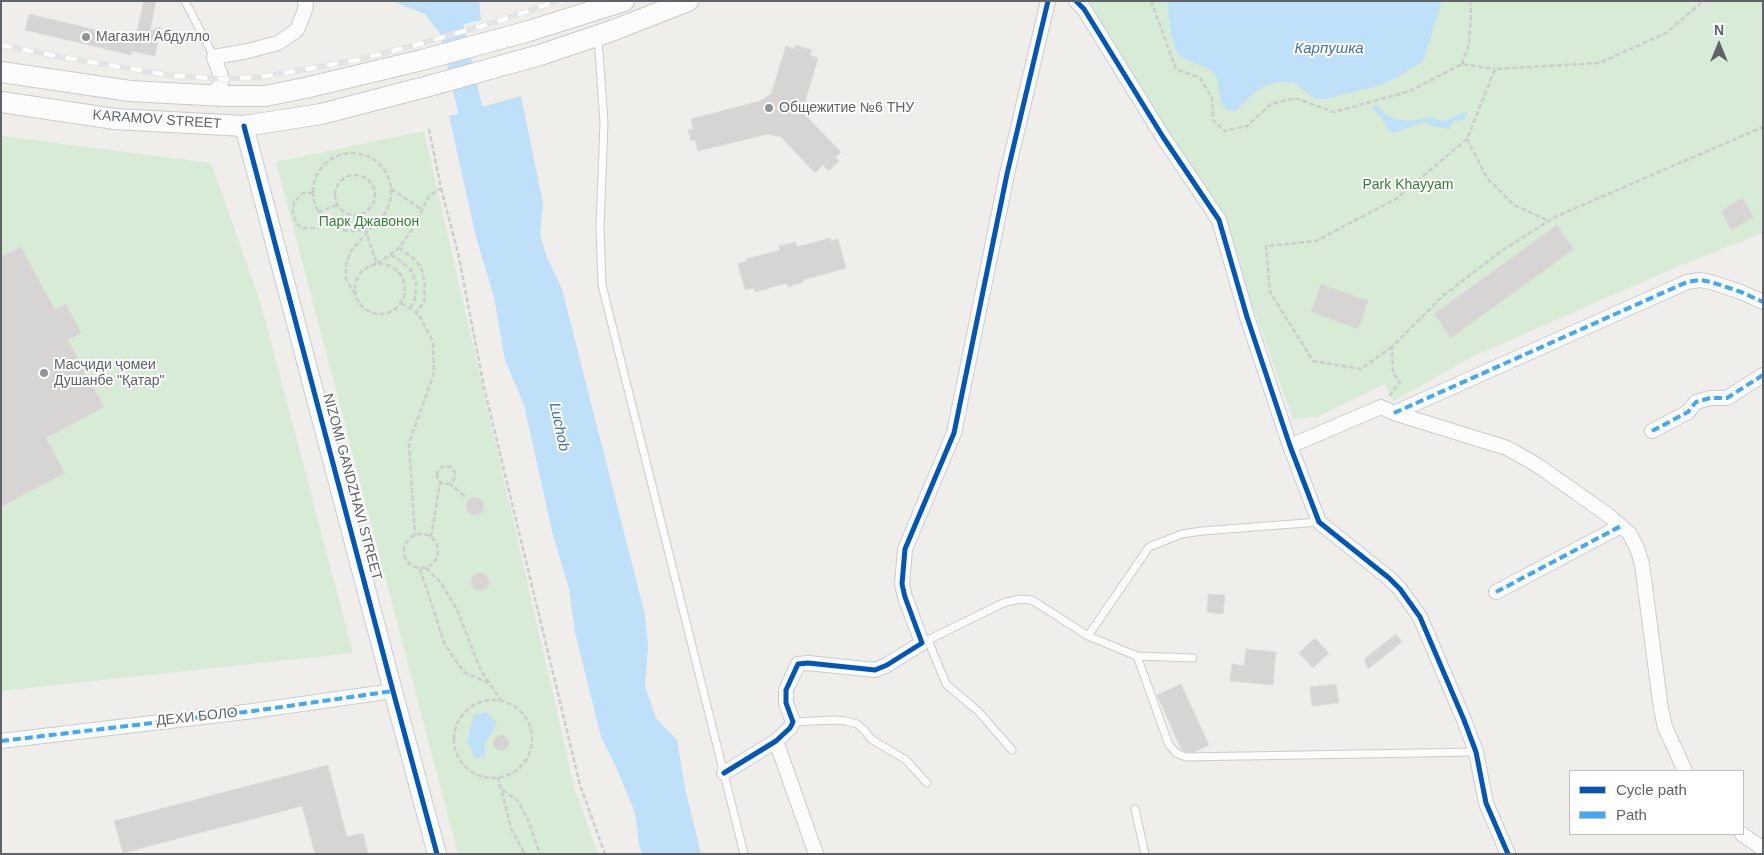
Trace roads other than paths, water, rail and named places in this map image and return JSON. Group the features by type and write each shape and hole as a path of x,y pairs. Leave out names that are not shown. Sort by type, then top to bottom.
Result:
{"main road":[{"name":"KARAMOV STREET","path":"1,72 130,91 265,96 422,60 529,31 624,1"},
{"path":"598,36 675,8 688,1"},
{"name":"KARAMOV STREET","path":"1,102 115,119 244,126 321,114 540,55 598,36"}],"street":[{"path":"204,95 220,86 222,79 214,57 278,43 297,30 306,7 305,1"},
{"path":"724,773 776,742 790,728 793,722 786,703 786,690 798,664 808,663 875,670 888,665 925,642 905,597 902,584 905,549 954,433 1007,174 1048,1"},
{"path":"1076,1 1084,9 1163,138 1219,220 1247,317 1290,446 1319,522 1389,578 1400,589 1420,617 1461,711 1476,752 1486,803 1508,854"},
{"name":"NIZOMI GANDZHAVI STREET","path":"244,126 437,854"},
{"path":"1394,413 1687,282 1700,280 1711,282 1763,302"},
{"path":"1652,431 1688,412 1696,402 1710,398 1727,398 1763,375"},
{"path":"1290,446 1381,407 1394,413 1507,448 1537,465 1608,515 1629,533 1637,548 1642,564 1661,710 1665,727 1686,770"},
{"path":"1496,592 1621,526"},
{"name":"ДЕХИ БОЛО","path":"1,741 253,711 393,690"},
{"path":"776,742 816,854"},
{"path":"1743,835 1763,849"}],"lane":[{"path":"185,1 214,57"},
{"path":"598,36 604,122 600,227 602,285 744,854"},
{"path":"1088,636 1149,547 1182,534 1202,531 1319,522"},
{"path":"1012,750 979,712 946,684 925,642 1003,603 1020,599 1032,600 1088,636 1137,656 1193,658"},
{"path":"1137,656 1169,745 1176,753 1186,757 1476,752"},
{"path":"793,722 834,720 857,724 865,730 871,739 906,760 927,783"},
{"path":"1135,809 1146,854"}],"water":[{"path":"392,1 479,1 481,20 438,31 425,14"},
{"name":"Карпушка","path":"1167,1 1442,1 1423,62 1390,81 1374,87 1324,99 1314,98 1293,82 1279,82 1265,86 1255,92 1236,111 1229,111 1221,101 1217,78 1211,70 1178,54 1171,35"},
{"path":"521,96 543,203 540,235 546,255 562,289 645,615 648,646 645,686 656,718 677,740 685,788 701,854 642,854 635,813 617,769 601,737 575,632 569,589 553,535 524,405 505,360 494,297 476,237 449,116"},
{"path":"1375,105 1390,117 1399,120 1411,121 1433,117 1437,120 1445,121 1461,113 1468,113 1464,120 1453,121 1449,129 1433,126 1425,122 1393,133 1388,130 1382,118 1371,108"},
{"path":"486,712 497,723 485,743 485,756 476,759 467,742 474,715"}],"waterway":[{"name":"Luchob","path":"445,1 479,142"}],"railway":[{"path":"1,45 168,75 222,79 261,77 357,60 412,46 499,21 557,1"}],"place":[{"name":"Магазин Абдулло","path":"86,37"},
{"name":"Общежитие №6 ТНУ","path":"769,108"},
{"name":"Масҷиди ҷомеи Душанбе \"Қатар\"","path":"44,373"}],"park label":[{"name":"Park Khayyam","path":"1408,185"},
{"name":"Парк Джавонон","path":"369,222"}]}
